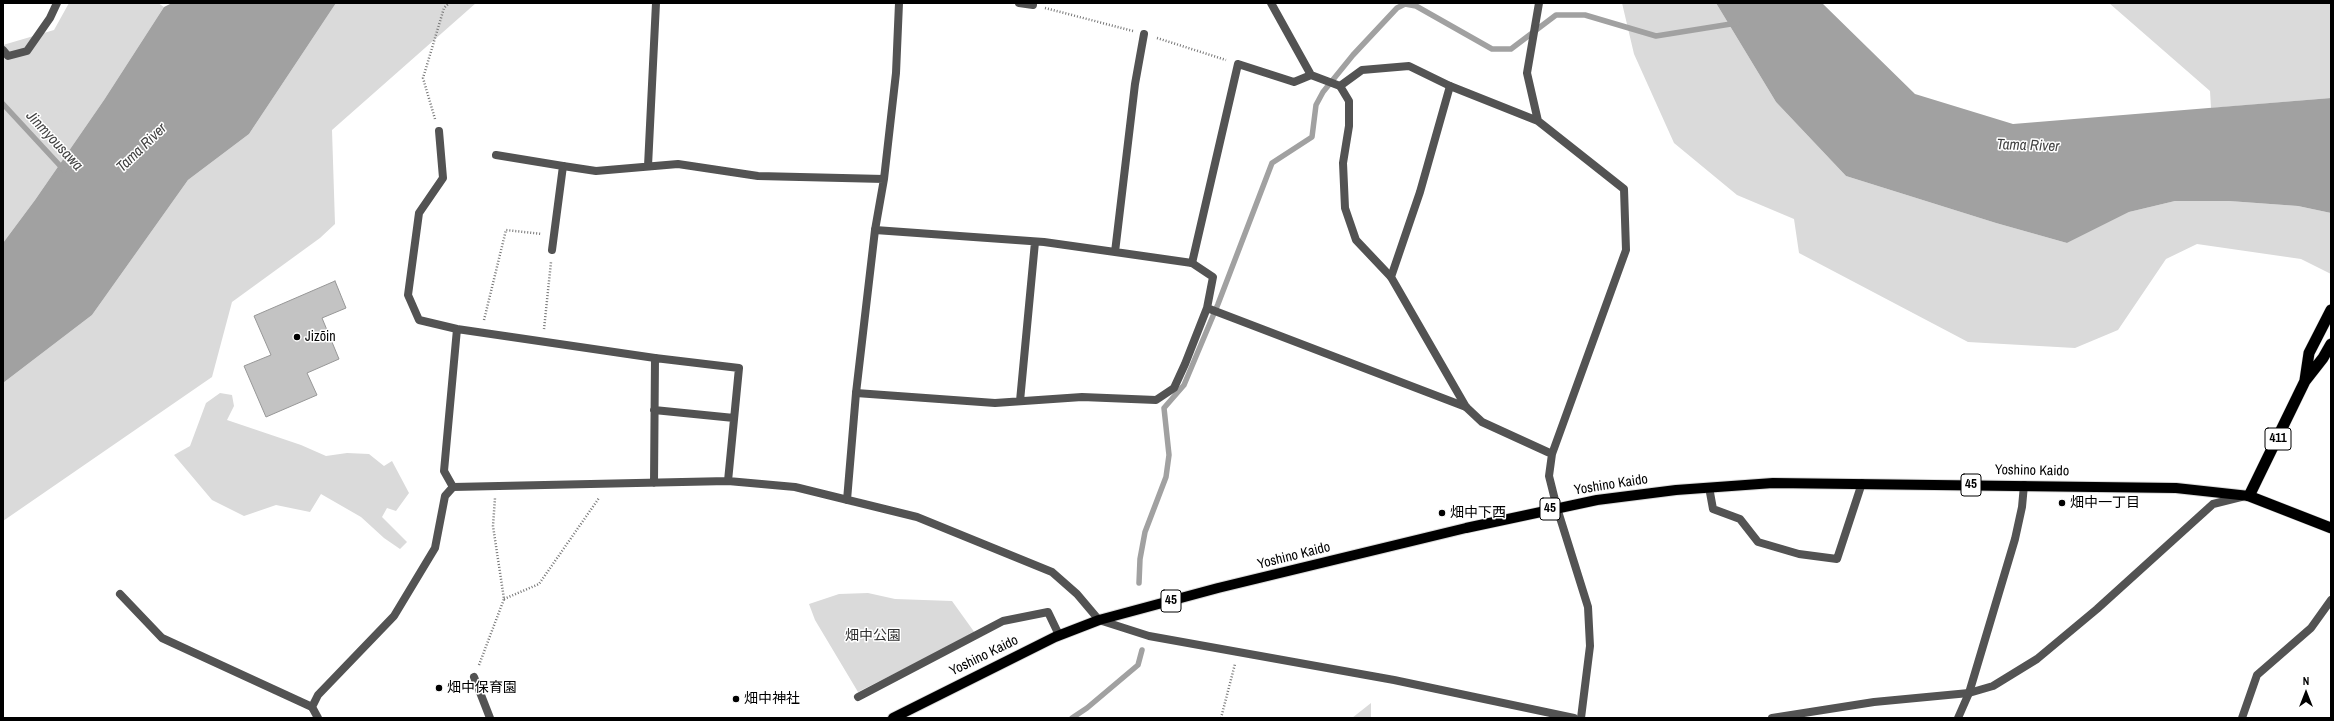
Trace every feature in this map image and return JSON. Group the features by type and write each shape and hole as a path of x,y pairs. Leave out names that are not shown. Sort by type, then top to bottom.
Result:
{"highway":[{"name":"411","path":"2305,380 2309,353 2331,310"},
{"name":"411","path":"2248,496 2305,380 2323,358 2331,344"},
{"path":"2248,496 2331,528"}],"main road":[{"name":"Yoshino Kaido","path":"893,718 969,678 1059,635 1098,620 1218,588 1557,508 1634,494 1773,483 1862,483 2193,488 2248,496"}],"street":[{"path":"3,50 8,56 27,51 50,18 57,3"},
{"path":"648,166 656,3"},
{"path":"847,500 856,393 875,230 884,179 896,73 899,3"},
{"path":"1019,3 1033,5 1033,3"},
{"path":"1271,3 1311,75 1340,86 1348,101 1348,126 1343,163 1345,208 1356,240 1391,277 1466,407 1482,422 1552,454"},
{"path":"1538,121 1527,73 1539,3"},
{"path":"1115,252 1135,84 1144,34"},
{"path":"1192,263 1238,64 1294,82 1311,75"},
{"path":"1340,86 1362,70 1409,66 1450,86 1538,121 1624,189 1626,250 1552,454 1549,476 1557,508 1588,607 1590,646 1581,718"},
{"path":"1391,277 1420,192 1450,86"},
{"path":"439,131 443,178 419,213 408,295 419,320 457,329 655,358 739,368 728,481"},
{"path":"496,155 596,171 678,164 758,176 884,179"},
{"path":"552,250 563,166"},
{"path":"856,393 995,403 1082,397 1156,400 1174,388 1206,308 1213,277 1192,263 1115,252 1035,242 875,230"},
{"path":"1020,401 1035,242"},
{"path":"1206,308 1466,407"},
{"path":"453,486 444,471 457,329"},
{"path":"654,483 655,358"},
{"path":"654,410 734,418"},
{"path":"453,486 728,481 795,487 917,517 1052,572 1077,594 1098,620 1149,636 1238,654 1394,680 1574,718"},
{"path":"1709,487 1713,509 1740,519 1758,542 1798,554 1837,559 1862,483"},
{"path":"1958,718 1969,693 2015,539 2022,507 2024,485"},
{"path":"312,707 318,695 394,616 435,548 445,496 453,486"},
{"path":"1772,718 1874,702 1969,693 1993,686 2037,659 2097,609 2213,504 2248,496"},
{"path":"120,594 162,638 312,707 318,718"},
{"path":"2242,718 2257,675 2311,628 2331,600"},
{"path":"858,697 1003,621 1048,612 1059,635"},
{"path":"474,677 490,718"}],"path":[{"path":"439,131 423,78 444,8 449,3"},
{"path":"481,332 506,230 554,236"},
{"path":"543,341 552,250"},
{"path":"504,600 540,584 598,499 618,484"},
{"path":"474,677 504,600 493,526 496,486"},
{"path":"1221,718 1238,654"}],"green space":[{"path":"69,3 158,3 164,7 104,100 35,200 3,243 3,45 54,30"},
{"path":"336,3 476,3 332,130 335,224 320,238 232,302 212,377 3,521 3,383 92,315 188,180 249,134"},
{"path":"1622,3 1716,3 1776,102 1846,176 1996,223 2067,243 2129,212 2175,201 2229,201 2298,206 2331,213 2331,274 2301,259 2197,244 2166,259 2118,330 2075,348 1968,342 1799,253 1794,219 1737,195 1674,143 1634,54"},
{"path":"2109,3 2331,3 2331,98 2211,108 2210,91"},
{"path":"220,393 232,395 234,406 227,420 301,445 326,456 347,453 369,454 384,466 392,461 409,493 396,511 387,508 382,517 407,542 400,549 384,538 361,517 321,494 310,512 276,505 244,516 212,500 174,455 190,446 206,403"},
{"name":"畑中公園","path":"868,593 895,599 952,601 975,633 858,692 815,620 809,604 839,594"},
{"path":"1371,703 1371,718 1352,718"}],"water":[{"name":"Tama River","path":"172,3 336,3 249,134 188,180 92,315 3,383 3,243 35,200 104,100 164,7"},
{"name":"Tama River","path":"1716,3 1822,3 1915,94 2013,124 2331,98 2331,213 2298,206 2229,201 2175,201 2129,212 2067,243 1996,223 1846,176 1776,102"}],"building":[{"name":"Jizōin","path":"335,281 346,308 322,318 339,359 307,373 317,395 266,417 244,366 271,355 254,316"}],"waterway":[{"path":"1139,583 1140,559 1145,532 1166,477 1169,455 1164,408 1184,385 1218,304 1272,163 1312,137 1316,105 1323,92 1353,55 1397,8 1405,4 1416,6 1492,49 1511,49 1556,15 1585,15 1656,36 1737,23"},
{"name":"Jinmyousawa","path":"3,104 64,170"},
{"path":"1072,718 1087,708 1138,665 1142,650"}],"place":[{"name":"Jizōin","path":"297,337"},
{"name":"畑中一丁目","path":"2062,503"},
{"name":"畑中下西","path":"1442,513"},
{"name":"畑中保育園","path":"439,688"},
{"name":"畑中神社","path":"736,699"}]}
